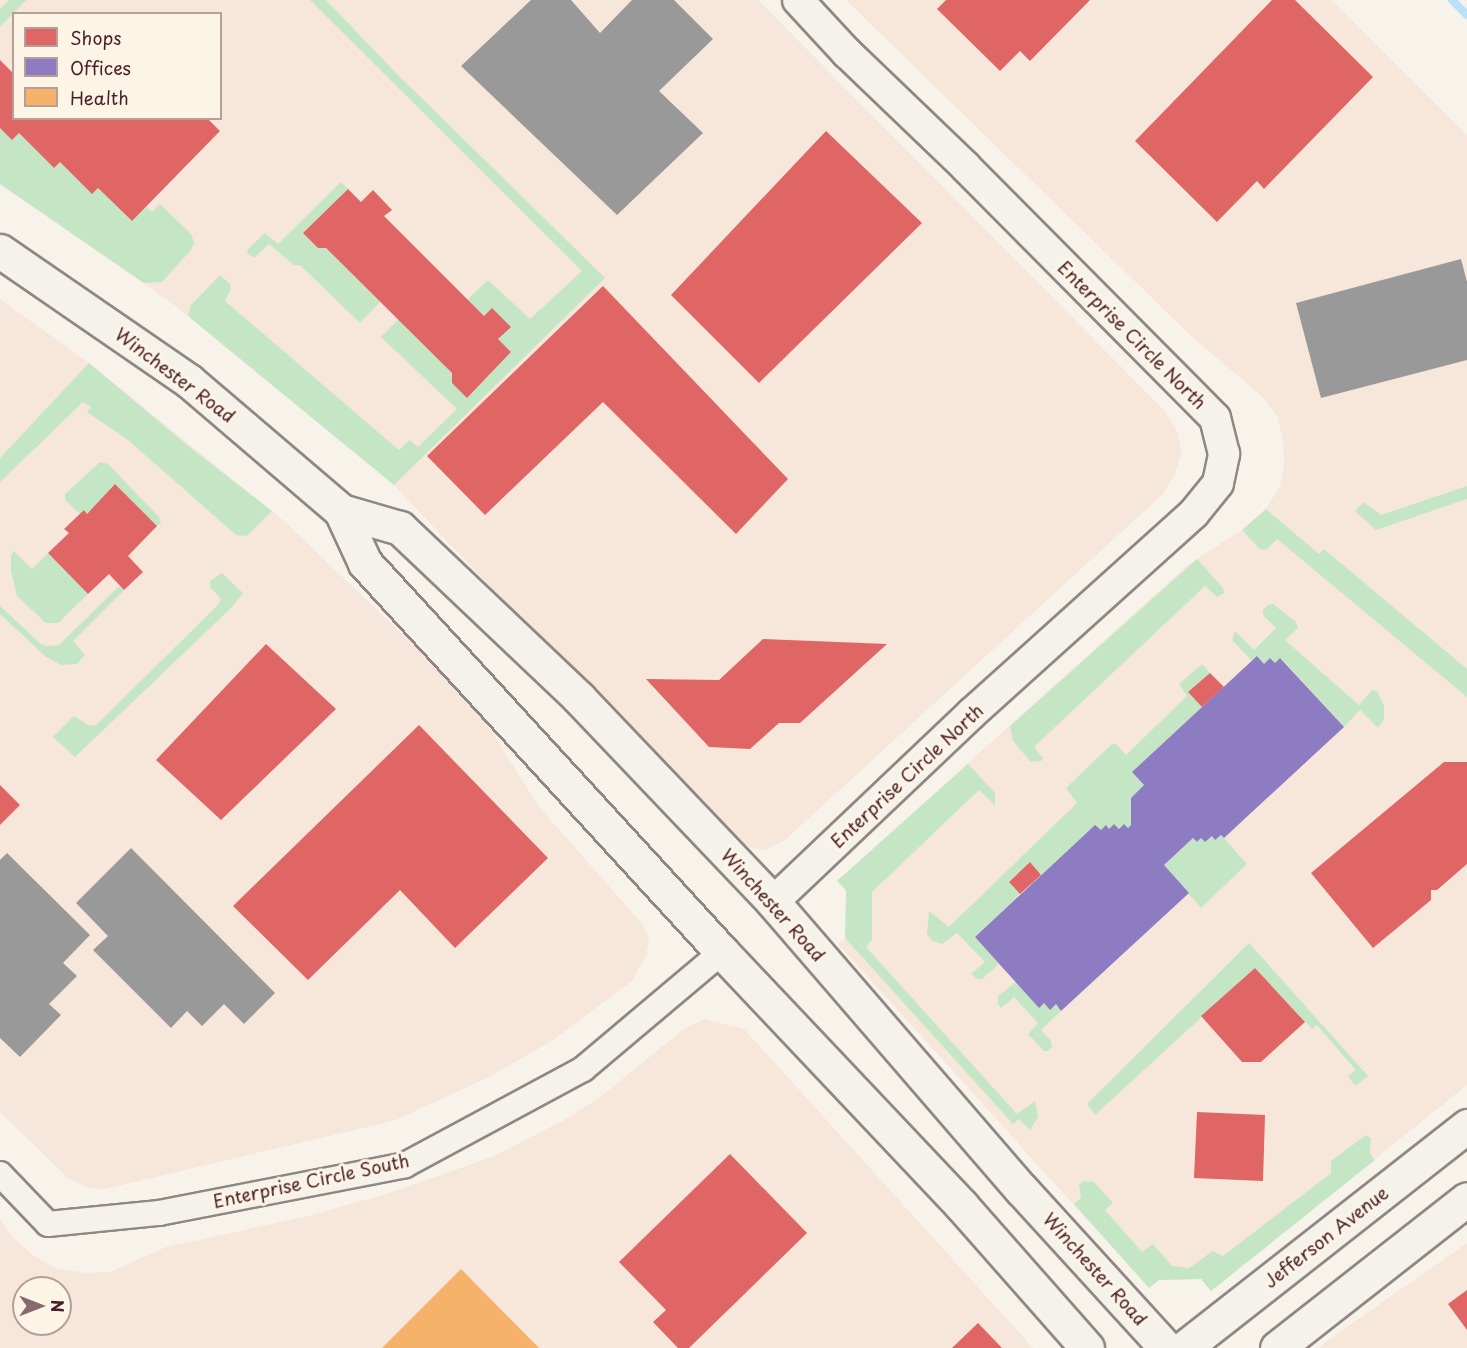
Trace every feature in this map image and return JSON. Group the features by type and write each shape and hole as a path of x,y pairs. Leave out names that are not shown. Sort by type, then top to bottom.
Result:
{"main road":[{"name":"Winchester Road","path":"0,251 189,381 341,511 399,528 579,698 773,902 1021,1189 1166,1348"},
{"name":"Winchester Road","path":"341,511 365,563 722,952 962,1206 1087,1348"},
{"name":"Jefferson Avenue","path":"1184,1348 1467,1126"},
{"path":"1277,1348 1467,1199"}],"street":[{"name":"Enterprise Circle North","path":"773,902 971,714 1194,513 1218,483 1224,454 1215,418 966,167 847,53 798,0"},
{"name":"Enterprise Circle South","path":"0,1174 48,1224 159,1213 405,1165 584,1069 722,952"}],"shaded area":[{"path":"0,0 758,0 1163,409 1177,431 1182,451 1175,474 1163,494 784,841 765,850 750,848 735,838 551,651 394,485 173,304 0,184"},
{"path":"846,0 1331,0 1467,135 1467,1085 1211,1291 1201,1279 1159,1280 1149,1288 838,944 847,936 846,890 837,881 1189,564 1242,530 1266,509 1280,486 1284,466 1283,439 1277,416 1263,397 1192,337"},
{"path":"0,299 89,363 283,520 424,655 486,723 540,808 644,926 649,940 646,956 631,982 550,1042 489,1077 396,1120 105,1189 88,1188 69,1179 0,1112"},
{"path":"704,1019 744,1029 1033,1348 0,1348 0,1219 14,1238 33,1255 55,1268 85,1273 110,1272 166,1247 308,1216 386,1194 492,1157 566,1119 599,1098 684,1029"},
{"path":"1467,1243 1467,1348 1319,1348 1327,1341"}],"green space":[{"path":"9,0 26,0 0,27 0,9"},
{"path":"310,0 326,0 397,74 605,278 394,485 188,316 191,305 220,275 230,284 231,289 225,301 399,450 410,440 418,447 457,409 381,337 399,319 452,373 452,383 467,398 511,352 498,339 510,327 492,308 484,316 467,300 488,280 530,319 582,271"},
{"path":"0,128 12,140 19,133 54,168 60,162 92,193 98,188 131,221 146,206 152,212 160,204 191,234 194,243 191,250 162,282 144,283 0,184"},
{"path":"341,182 348,189 303,233 318,248 326,248 380,302 360,323 300,265 294,265 269,244 254,258 247,253 249,248 265,233 278,244"},
{"path":"89,363 187,445 272,511 247,536 236,535 128,440 87,412 91,407 83,402 0,482 0,458"},
{"path":"100,462 108,464 159,517 161,523 157,526 115,485 87,514 84,510 80,514 65,500 65,494"},
{"path":"1467,486 1467,499 1376,530 1355,511 1364,502 1381,515"},
{"path":"1266,509 1319,554 1324,549 1467,669 1467,697 1277,539 1266,550 1260,549 1242,530"},
{"path":"14,551 32,569 48,553 88,594 58,623 46,623 17,596 11,571 11,555"},
{"path":"1197,559 1223,588 1224,593 1217,597 1205,586 1034,747 1043,758 1041,761 1031,762 1013,741 1010,726"},
{"path":"222,573 243,593 231,608 75,757 53,737 74,716 90,726 96,725 219,604 221,599 210,587 210,581"},
{"path":"119,586 124,590 73,641 85,655 77,664 61,665 46,657 0,614 0,606 41,644 59,645"},
{"path":"1273,604 1296,622 1298,628 1285,640 1359,705 1372,690 1377,691 1384,706 1384,720 1378,728 1360,710 1344,727 1281,658 1275,663 1270,658 1264,664 1257,656 1252,661 1232,640 1235,631 1254,650 1276,628 1263,615 1263,610"},
{"path":"1202,664 1210,673 1189,692 1202,707 1132,772 1144,785 1131,825 1128,828 1124,824 1119,829 1114,824 1109,829 1106,826 1101,830 1095,825 1041,875 1030,862 1009,881 1020,894 975,937 999,964 982,979 977,979 971,974 985,962 957,933 942,944 932,941 927,934 929,911 949,927 1077,803 1066,788 1112,744 1116,744 1126,755 1187,696 1179,684"},
{"path":"968,764 995,793 995,805 979,790 872,892 872,940 866,947 1017,1114 1035,1101 1038,1117 1030,1130 1019,1119 1013,1124 845,938 846,890 837,881"},
{"path":"1221,835 1247,864 1201,908 1164,865 1193,838 1197,842 1201,838 1212,836 1215,840"},
{"path":"1249,943 1368,1076 1355,1086 1348,1076 1356,1070 1317,1025 1312,1029 1255,968 1095,1115 1087,1104"},
{"path":"1016,982 1039,1008 1044,1003 1050,1009 1056,1004 1061,1011 1041,1030 1051,1041 1052,1047 1048,1051 1044,1051 1028,1034 1038,1023 1014,997 1001,1008 998,1004 998,996"},
{"path":"1366,1135 1371,1138 1370,1154 1375,1160 1211,1291 1201,1279 1159,1280 1149,1288 1074,1204 1081,1198 1079,1185 1084,1181 1094,1182 1113,1203 1105,1210 1142,1252 1153,1244 1172,1266 1189,1268 1213,1251 1223,1256 1331,1173 1331,1161"}],"building: Shops":[{"path":"946,0 1090,0 1030,61 1020,51 1000,71 937,9"},
{"path":"1272,0 1295,0 1373,77 1264,189 1257,181 1217,222 1135,141"},
{"path":"0,60 12,72 12,120 209,120 220,131 132,221 98,188 92,194 60,162 54,168 19,133 12,140 0,128"},
{"path":"826,131 922,223 759,383 671,295"},
{"path":"348,189 361,202 373,190 392,210 384,216 484,316 492,308 511,327 498,339 511,352 467,398 452,383 452,373 326,248 318,248 303,233"},
{"path":"603,286 788,479 736,534 603,402 485,515 427,456"},
{"path":"115,484 157,526 128,556 143,572 124,590 109,574 88,594 48,553 69,533 64,529 84,510 87,514"},
{"path":"763,639 887,644 800,723 779,723 750,749 709,747 646,679 719,680"},
{"path":"266,644 336,709 221,820 156,760"},
{"path":"1210,673 1224,687 1202,707 1188,692"},
{"path":"419,725 548,858 455,948 400,890 308,980 233,906"},
{"path":"1444,762 1467,762 1467,864 1437,890 1431,890 1431,900 1373,948 1311,873"},
{"path":"0,785 20,805 0,825"},
{"path":"1030,862 1041,875 1020,894 1009,882"},
{"path":"1255,968 1305,1022 1261,1062 1242,1062 1201,1016"},
{"path":"1197,1112 1265,1115 1263,1181 1194,1178"},
{"path":"730,1154 807,1233 689,1348 678,1348 653,1322 666,1310 619,1262"},
{"path":"1467,1290 1467,1330 1448,1304"},
{"path":"978,1323 1002,1348 952,1348"}],"building: Offices":[{"path":"1257,656 1264,664 1270,658 1275,663 1280,658 1344,727 1224,838 1221,835 1215,840 1212,836 1205,842 1201,838 1197,842 1193,838 1164,865 1189,893 1061,1011 1056,1004 1050,1010 1044,1003 1039,1008 975,937 1095,825 1101,830 1106,825 1109,829 1114,824 1119,829 1124,824 1128,828 1131,825 1131,798 1144,785 1132,772"}],"building: Health":[{"path":"461,1269 539,1348 382,1348"}],"building: Industry":[{"path":"531,0 571,0 600,33 632,0 674,0 713,39 659,91 703,133 617,215 461,66"},
{"path":"1461,259 1467,282 1467,360 1321,398 1296,303"},
{"path":"131,848 275,993 244,1024 224,1004 202,1026 187,1011 171,1028 93,950 108,936 76,903"},
{"path":"7,853 90,935 63,963 77,976 49,1004 61,1015 20,1057 0,1038 0,860"}],"waterway":[{"path":"1452,0 1467,15"}]}
